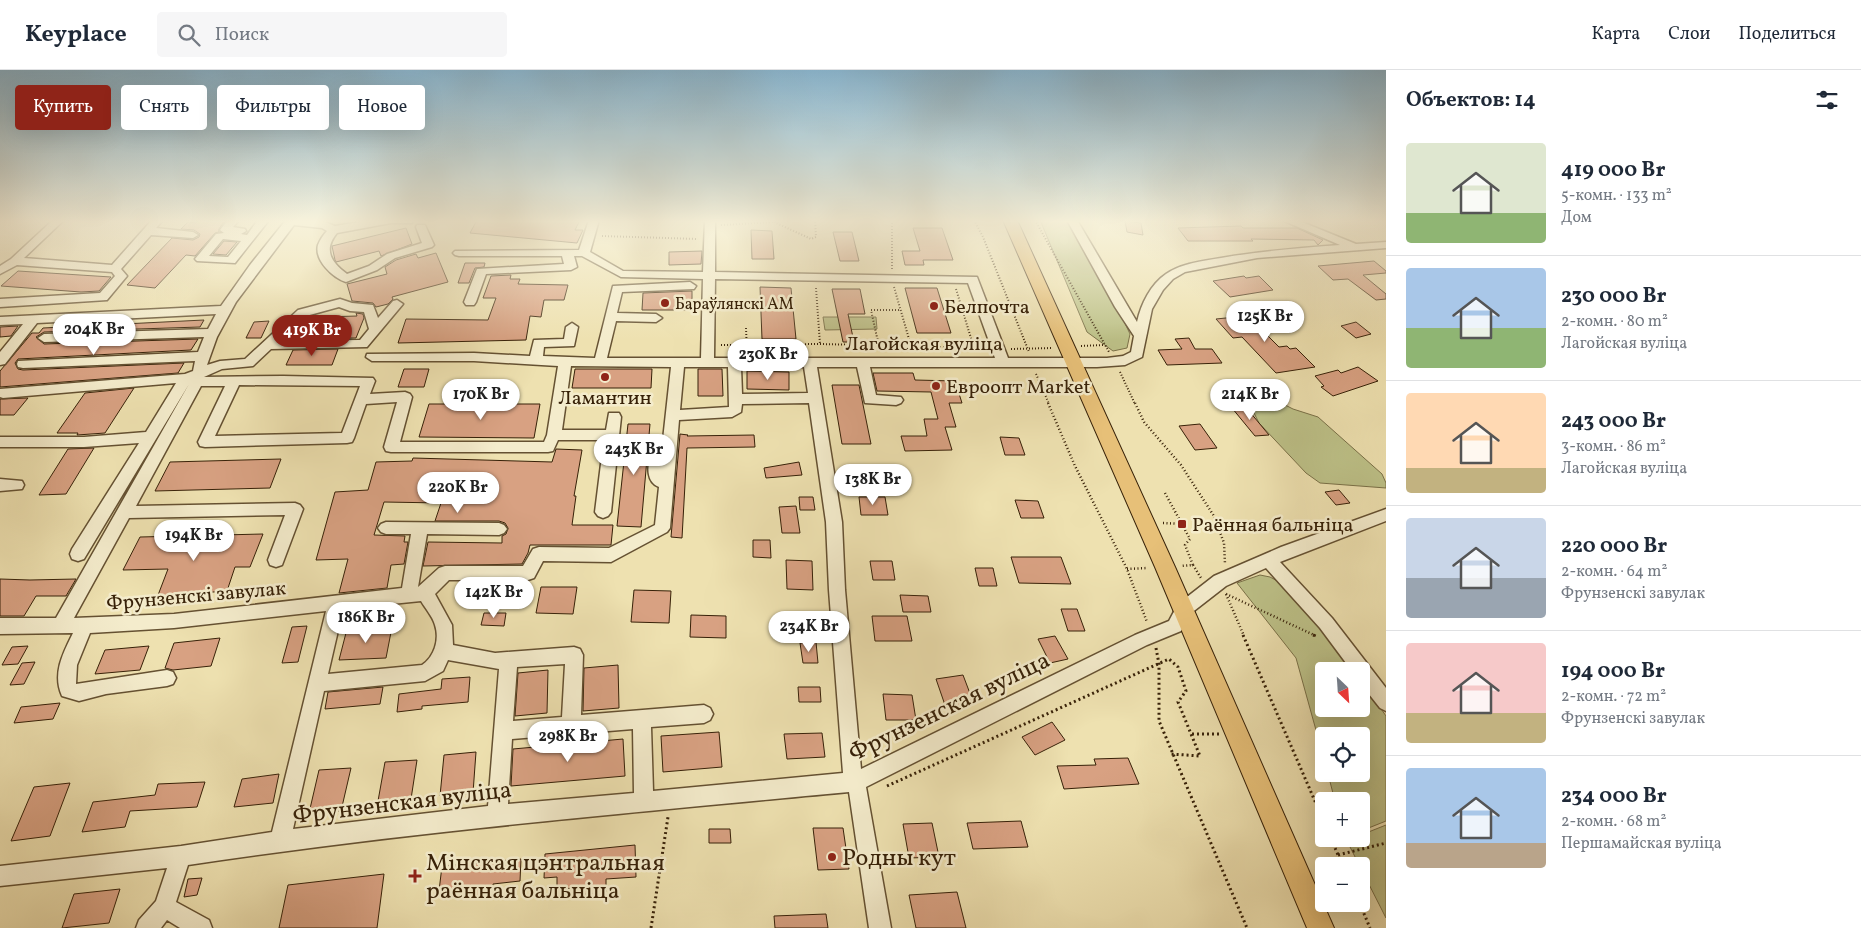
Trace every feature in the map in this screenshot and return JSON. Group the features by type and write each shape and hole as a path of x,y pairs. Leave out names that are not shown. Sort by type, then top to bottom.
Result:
{"main road":[{"path":"1026,260 1184,609 1321,928"}],"street":[{"path":"115,269 123,260"},
{"path":"61,625 126,512 226,310 243,282 260,260"},
{"path":"325,260 330,267 346,278"},
{"path":"346,278 373,268 385,260"},
{"path":"569,260 571,266"},
{"path":"597,260 621,274 973,280 1003,363"},
{"path":"707,362 709,260"},
{"path":"1095,260 1140,337"},
{"path":"1115,362 1134,358 1139,348 1146,309 1158,288 1169,277 1182,270 1225,260"},
{"path":"0,271 15,261 115,269 121,276 103,297 0,303"},
{"path":"470,302 481,271 571,266 609,267"},
{"path":"340,303 346,278"},
{"path":"600,362 617,289 690,286"},
{"path":"78,554 149,437 194,377 220,365 248,363 270,345 302,313 340,303 350,307 369,308 375,330"},
{"path":"270,345 363,344 396,304"},
{"path":"0,321 226,310"},
{"path":"610,317 656,318"},
{"path":"0,361 34,319"},
{"path":"536,360 538,343 570,343 572,327"},
{"path":"44,338 214,332"},
{"path":"0,341 17,340"},
{"name":"Лагойская вуліца","path":"372,357 474,356 565,362 1032,363 1070,355 1115,362"},
{"path":"23,364 202,356"},
{"path":"361,399 405,398 391,447 548,447 554,435 565,362"},
{"path":"417,594 445,573 528,573 538,554 612,555 662,528 667,482 659,481 656,477 658,458 670,452 678,362"},
{"path":"674,415 732,412 736,409 741,362"},
{"path":"810,362 834,522 838,600 852,771 858,790 880,928"},
{"path":"862,362 870,400 896,400"},
{"path":"3,393 194,377 234,381 368,381 347,438 205,442 234,381"},
{"path":"736,398 816,398"},
{"path":"602,512 614,418"},
{"path":"554,435 612,435"},
{"path":"0,442 84,442 149,437"},
{"path":"0,486 17,485"},
{"path":"126,512 295,509 276,560"},
{"name":"Фрунзенская вуліца","path":"0,876 181,856 280,841 497,815 644,803 858,790 1132,644 1175,626 1184,609 1268,560 1386,514"},
{"path":"386,528 499,529"},
{"path":"318,683 425,673 437,665 444,648 444,625 417,594 420,528"},
{"path":"1268,560 1326,623 1386,702"},
{"name":"Фрунзенскі завулак","path":"0,626 111,625 174,621 417,594"},
{"path":"280,841 336,603"},
{"path":"86,625 70,657 65,679 68,690 79,693 106,686 167,678"},
{"path":"444,648 444,651 495,661 574,655 571,726"},
{"path":"497,815 509,659"},
{"path":"503,731 704,714"},
{"path":"642,720 644,803"},
{"path":"147,928 164,907 181,856"},
{"path":"164,907 201,928"}],"path":[{"path":"992,260 1032,363 1075,466 1127,569 1154,636 1159,664 1159,721 1171,754 1247,928"},
{"path":"1057,260 1115,362 1144,422 1181,465 1214,516 1224,543 1226,571 1223,587 1315,801"},
{"path":"815,277 820,344"},
{"path":"953,280 975,348"},
{"path":"883,362 871,310 901,310"},
{"path":"741,362 747,344 746,328"},
{"path":"708,345 820,344 1028,349 1070,355 1104,345"},
{"path":"1165,493 1190,539"},
{"path":"1223,587 1321,638"},
{"path":"858,790 1168,659 1178,667 1186,691 1178,702 1200,756 1171,754"},
{"path":"1191,734 1238,734"},
{"path":"651,928 668,817"},
{"path":"1334,847 1338,855 1386,843"},
{"path":"1363,912 1370,928"}],"green space":[{"path":"1057,260 1095,260 1130,334 1127,348 1113,351 1087,332"},
{"path":"823,317 876,317 877,329 825,330"},
{"path":"1250,387 1293,409 1318,417 1382,474 1386,488 1320,483 1306,473 1259,423 1246,397"},
{"path":"1260,575 1270,577 1283,584 1320,625 1348,662 1315,662 1315,718 1370,718 1370,693 1386,716 1386,821 1370,827 1370,792 1333,792 1330,782 1370,782 1370,727 1315,727 1296,658 1237,583"},
{"path":"1386,825 1386,918 1370,886 1370,857 1355,857 1350,847 1370,847 1370,831"}],"building":[{"path":"151,260 181,260 155,288 127,285"},
{"path":"396,260 439,260 448,282 392,297 393,299 388,304 376,307 373,303 352,301 347,284 387,274 385,267"},
{"path":"669,260 701,260 701,264 669,265"},
{"path":"840,260 859,261 840,261"},
{"path":"904,260 923,260 924,265 905,265"},
{"path":"1374,261 1386,273 1363,275 1386,294 1386,299 1376,300 1348,279 1333,280 1318,266"},
{"path":"465,263 485,263 484,267 475,268 469,283 458,283"},
{"path":"18,271 111,277 99,291 81,292 1,286"},
{"path":"511,275 510,279 520,279 518,284 568,285 564,300 544,300 541,317 530,316 526,340 398,343 406,319 488,320 496,298 483,298 491,276"},
{"path":"1244,276 1246,278 1259,276 1273,290 1230,297 1213,281"},
{"path":"760,287 791,288 796,339 762,339"},
{"path":"905,288 937,288 951,333 917,333"},
{"path":"832,289 860,289 865,314 848,314 854,342 843,342"},
{"path":"692,291 692,310 642,310 643,293"},
{"path":"356,313 363,314 364,318 356,338 299,339 302,331 316,331 322,317 357,316"},
{"path":"1265,314 1275,325 1259,327 1279,347 1296,348 1315,367 1276,373 1242,337 1233,338 1216,319"},
{"path":"204,320 200,327 44,332 36,337 44,344 198,339 191,350 18,359 15,363 18,369 23,370 184,363 178,373 0,387 0,371 32,333 39,333 43,328"},
{"path":"269,321 261,338 246,338 254,322"},
{"path":"1356,322 1371,334 1356,338 1341,326"},
{"path":"18,326 11,336 0,337 0,327"},
{"path":"1189,338 1195,349 1212,349 1222,363 1167,365 1158,350 1182,349 1175,339"},
{"path":"338,349 332,365 286,365 293,350"},
{"path":"1358,367 1378,381 1333,396 1321,387 1324,386 1315,376 1338,370 1341,373"},
{"path":"404,369 429,369 424,387 398,387"},
{"path":"575,369 652,369 651,388 572,388"},
{"path":"698,369 722,369 723,396 698,396"},
{"path":"747,371 789,372 789,390 747,389"},
{"path":"873,373 913,373 915,380 955,381 962,403 949,403 956,427 945,427 952,450 905,451 901,436 927,436 924,419 938,419 931,392 877,391"},
{"path":"832,385 859,385 871,444 842,444"},
{"path":"134,388 105,433 77,435 78,433 57,433 85,393"},
{"path":"28,398 14,415 0,415 0,399"},
{"path":"429,404 540,404 534,438 419,437"},
{"path":"1245,406 1269,435 1255,436 1232,408"},
{"path":"628,424 650,424 641,527 617,526"},
{"path":"1200,424 1217,448 1195,450 1179,426"},
{"path":"680,434 687,436 754,435 755,447 687,448 682,538 671,537"},
{"path":"1000,437 1019,438 1025,455 1005,455"},
{"path":"94,448 66,494 39,495 68,449"},
{"path":"556,449 582,450 574,496 576,496 572,525 613,525 611,545 530,545 522,564 423,566 428,542 502,543 502,536 506,534 508,528 505,523 499,521 435,521 441,503 384,502 374,535 405,536 404,542 408,542 404,564 391,565 387,588 339,593 348,559 316,560 335,492 368,490 376,462 412,461 413,458 552,462"},
{"path":"281,459 270,488 155,491 170,462"},
{"path":"799,462 802,475 766,478 764,468"},
{"path":"1339,490 1350,503 1336,505 1325,492"},
{"path":"799,497 813,497 815,510 800,510"},
{"path":"859,497 885,497 888,515 861,515"},
{"path":"1015,500 1038,501 1044,518 1021,518"},
{"path":"796,506 800,533 782,533 779,507"},
{"path":"263,534 250,567 235,567 227,591 186,594 184,601 155,603 168,569 123,570 140,537"},
{"path":"753,540 770,540 771,558 753,557"},
{"path":"1011,557 1061,557 1071,584 1019,583"},
{"path":"786,560 812,561 813,590 787,589"},
{"path":"870,561 892,561 895,580 873,580"},
{"path":"975,568 993,568 997,586 979,586"},
{"path":"0,579 76,579 66,596 36,596 24,616 0,616"},
{"path":"541,587 577,587 573,614 536,613"},
{"path":"634,590 671,591 669,623 631,622"},
{"path":"900,595 928,596 931,612 903,612"},
{"path":"1061,609 1077,609 1085,631 1068,631"},
{"path":"484,613 506,613 504,626 481,625"},
{"path":"691,615 726,616 726,638 690,637"},
{"path":"872,616 907,616 912,641 875,641"},
{"path":"307,626 298,662 282,663 292,627"},
{"path":"392,627 386,658 339,660 347,629"},
{"path":"1055,636 1068,659 1050,663 1038,639"},
{"path":"220,638 211,666 173,670 165,668 174,643"},
{"path":"816,642 818,663 803,663 800,643"},
{"path":"28,646 18,664 2,665 12,647"},
{"path":"149,646 140,670 95,674 105,650"},
{"path":"35,662 24,684 10,685 22,663"},
{"path":"618,665 619,708 583,711 584,668"},
{"path":"548,670 547,713 515,716 518,673"},
{"path":"963,675 974,704 946,708 936,679"},
{"path":"470,677 468,702 422,706 422,709 397,712 399,694 441,689 442,679"},
{"path":"383,687 380,704 325,709 328,692"},
{"path":"798,687 820,687 821,702 799,702"},
{"path":"883,694 912,695 916,720 886,720"},
{"path":"60,703 53,719 14,723 21,707"},
{"path":"1052,722 1065,740 1035,755 1022,737"},
{"path":"719,732 722,767 663,772 661,736"},
{"path":"822,733 825,757 787,759 784,734"},
{"path":"623,739 625,776 511,786 513,749"},
{"path":"476,752 473,793 440,796 444,755"},
{"path":"1128,758 1139,784 1064,789 1057,766 1096,765 1094,759"},
{"path":"417,760 411,799 378,801 385,762"},
{"path":"351,768 341,811 309,813 319,770"},
{"path":"279,774 273,803 234,807 242,779"},
{"path":"205,782 197,807 130,811 125,827 82,832 93,802 155,795 158,784"},
{"path":"70,783 50,836 11,841 34,787"},
{"path":"1021,821 1028,847 973,849 967,823"},
{"path":"932,823 939,857 909,858 903,824"},
{"name":"Родны кут","path":"813,828 843,828 849,869 818,870"},
{"path":"709,829 730,829 731,843 709,843"},
{"path":"635,845 636,877 606,879 606,892 575,895 575,888 557,889 557,877 544,878 545,854"},
{"path":"521,859 520,881 493,884 491,897 471,899 472,888 439,891 442,866"},
{"path":"384,874 377,928 279,928 288,885"},
{"path":"202,878 197,895 184,897 188,879"},
{"path":"120,889 109,923 62,928 74,894"},
{"path":"957,892 966,928 916,928 909,895"},
{"path":"826,914 828,928 775,928 774,916"}],"place":[{"name":"Бараўлянскі АМ","path":"665,303"},
{"name":"Белпочта","path":"934,306"},
{"name":"Ламантин","path":"605,377"},
{"name":"Евроопт Market","path":"936,386"},
{"name":"Раённая бальніца","path":"1182,524"},
{"name":"Родны кут","path":"832,857"},
{"name":"Мінская цэнтральная раённая бальніца","path":"415,876"}]}
